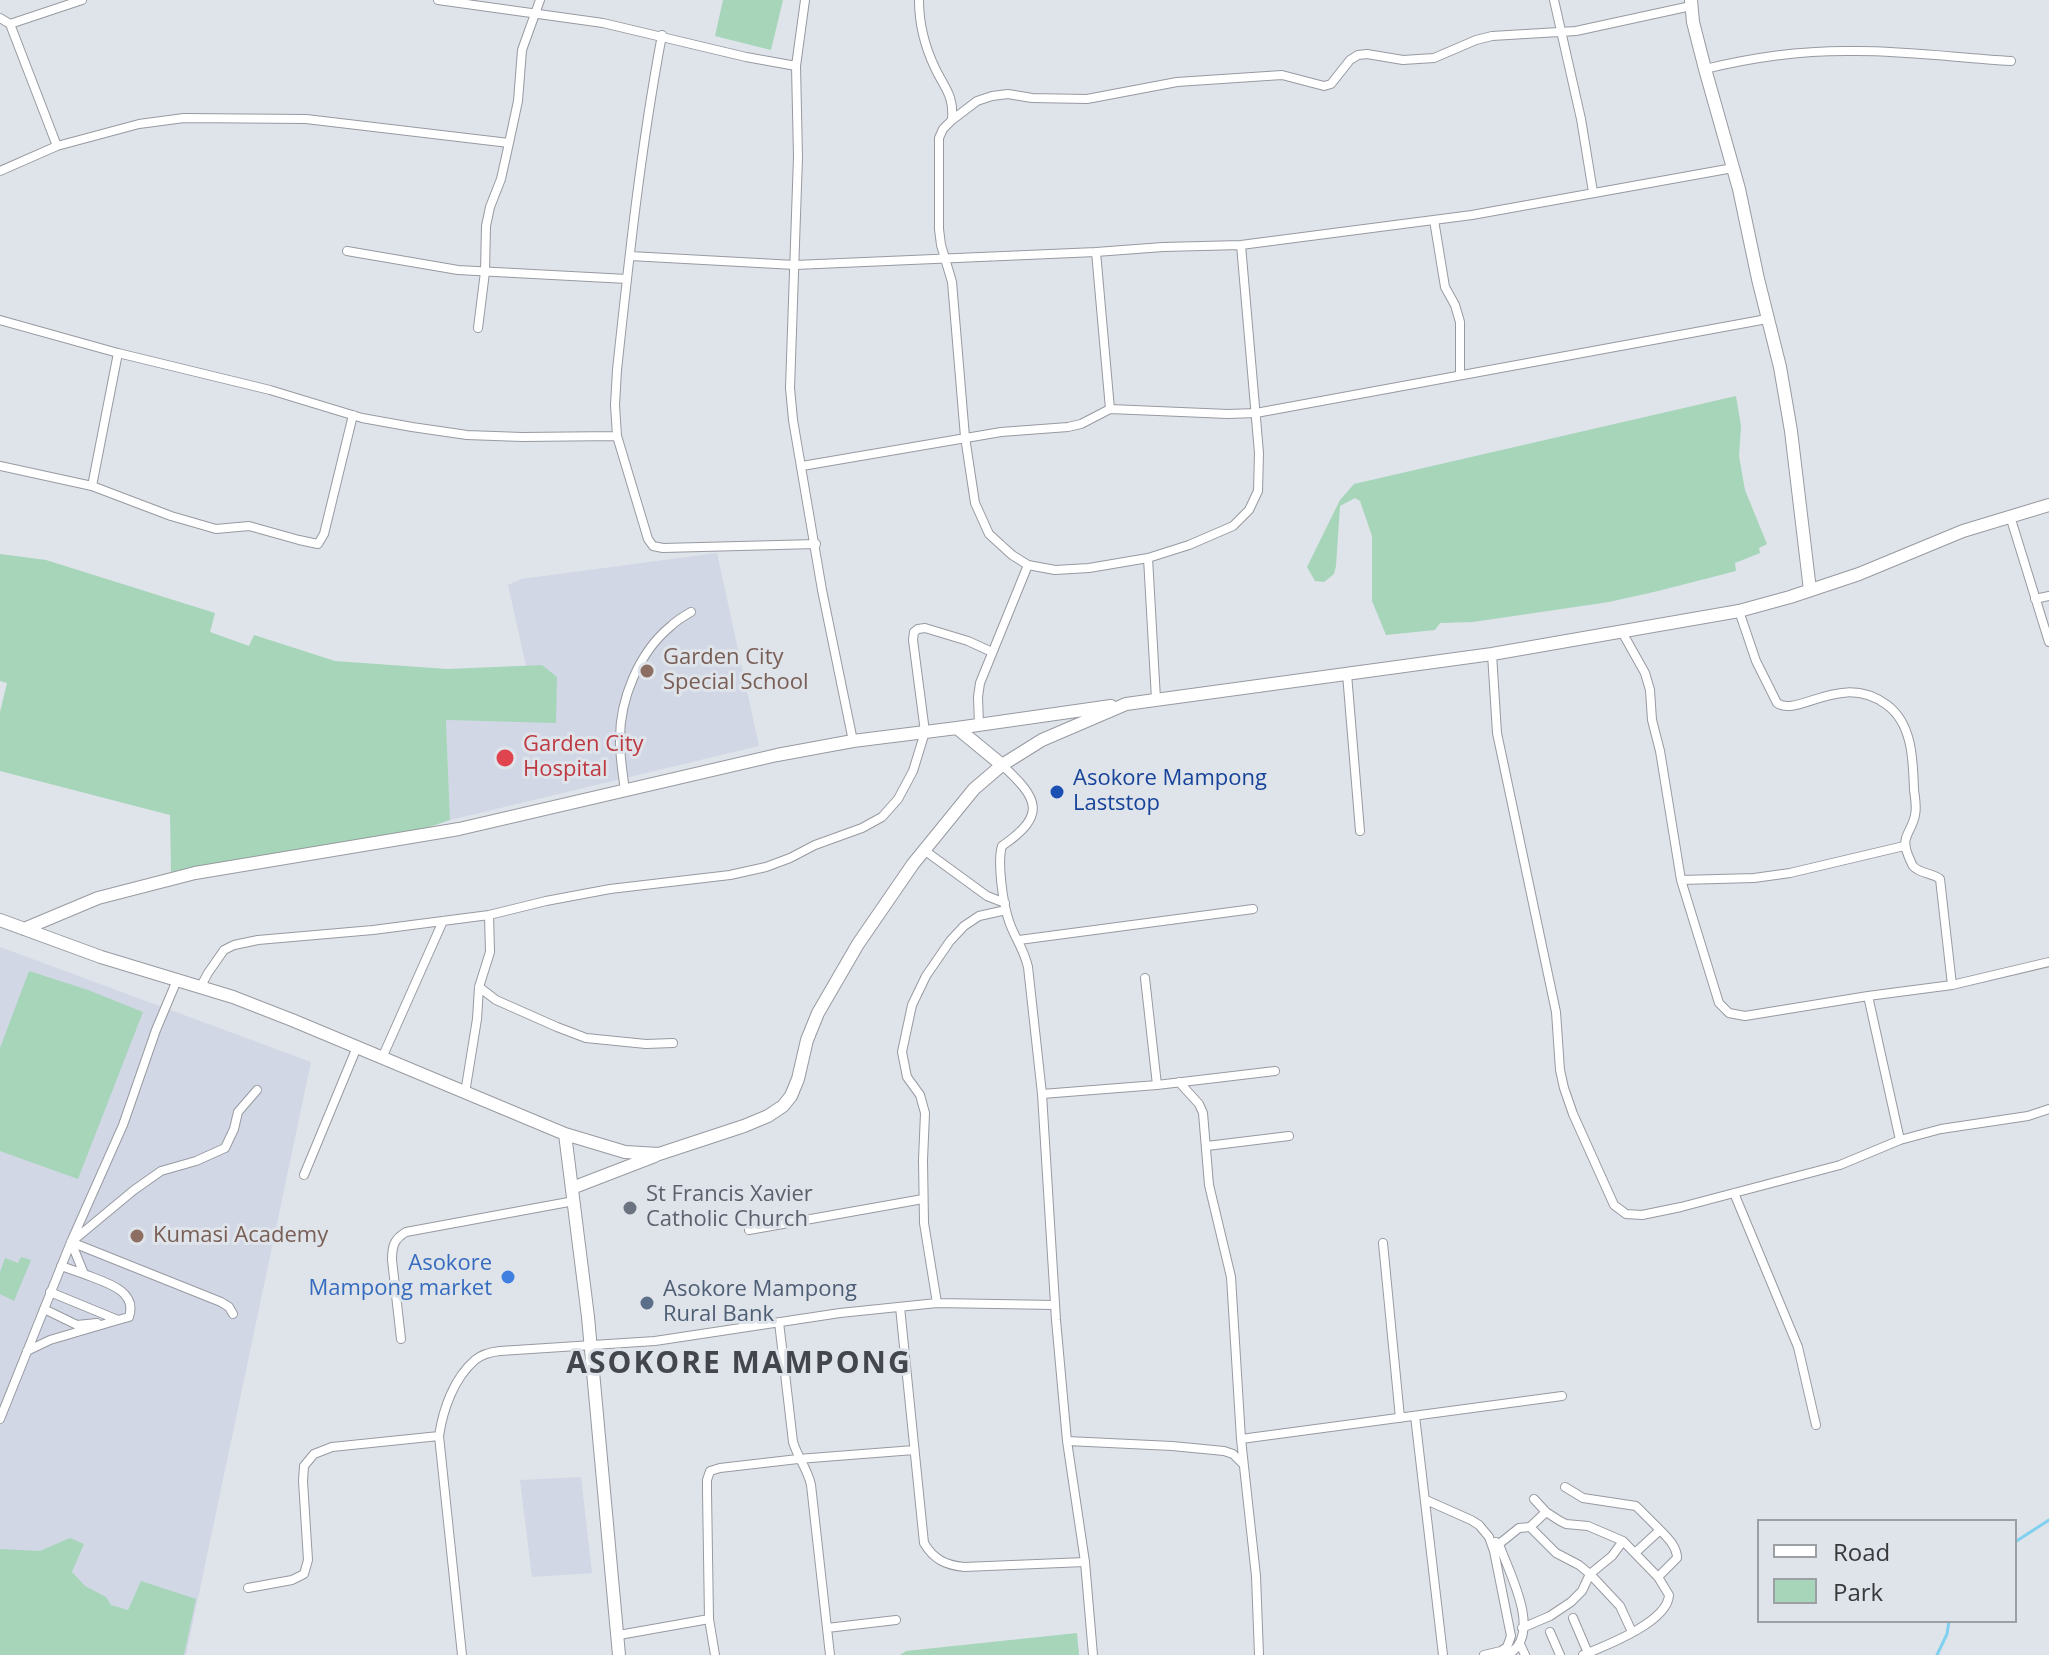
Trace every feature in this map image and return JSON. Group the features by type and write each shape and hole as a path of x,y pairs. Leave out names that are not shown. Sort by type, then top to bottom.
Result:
{"street":[{"path":"10,24 82,0"},
{"path":"438,0 603,23 796,66"},
{"path":"478,328 485,272 486,226 518,101 522,50 540,0"},
{"path":"805,0 796,66 798,157 790,388 822,590 853,741"},
{"path":"919,0 924,39 934,66 949,90 953,105 952,120"},
{"path":"1554,0 1581,119 1593,192"},
{"path":"1241,245 1259,453 1258,491 1249,510 1233,526 1148,558 1055,570 1028,565 1012,555 989,534 975,503 965,437 952,282 939,229 939,138 952,120 977,101 1008,94 1032,98 1087,99 1177,82 1282,75 1324,86 1331,84 1350,60 1358,55 1403,60 1434,58 1492,36 1562,33 1691,3 1693,22 1733,168 1780,367 1810,590"},
{"path":"0,18 10,24 57,146"},
{"path":"662,35 650,99 627,279 615,405 617,436 648,539 653,546 663,548 816,544"},
{"path":"1705,69 1790,55 1856,50 2011,61"},
{"path":"0,171 57,146 139,124 184,118 306,119 509,143"},
{"path":"630,256 795,265 1241,245 1472,215 1733,168"},
{"path":"1434,220 1445,287 1460,322 1460,374"},
{"path":"347,251 444,268 627,279"},
{"path":"1096,252 1110,409"},
{"path":"802,466 965,437 1068,427 1110,409 1256,413 1767,319"},
{"path":"0,320 270,390 353,415 412,427 467,435 617,436"},
{"path":"92,486 118,353"},
{"path":"0,466 92,486 205,527 226,530 249,526 318,544 324,534 353,415"},
{"path":"24,929 98,898 195,873 459,829 777,755 853,741 1492,654 1739,611 1770,604 1859,574 1963,531 2049,505"},
{"path":"2010,516 2049,642"},
{"path":"1148,558 1156,699"},
{"path":"979,725 980,683 1028,565"},
{"path":"2035,599 2049,596"},
{"path":"1739,611 1756,661 1782,707 1790,708 1820,696 1845,691 1863,693 1888,706 1901,720 1913,762 1915,815 1904,846 1912,866 1940,879 1952,985"},
{"path":"625,791 620,739 631,684 643,658 657,640 671,625 691,612"},
{"path":"201,986 224,950 234,945 489,915 610,889 730,875 766,867 862,828 882,817 898,799 913,771 925,732 914,632 925,628 992,652"},
{"path":"1622,632 1645,673 1650,690 1652,720 1681,880 1719,1003 1729,1013 1745,1016 1952,985 2049,962"},
{"path":"1492,654 1501,757 1556,1012 1560,1070 1573,1114 1614,1205 1626,1214 1642,1215 1681,1207 1840,1165 1900,1140 1941,1129 2028,1116 2049,1109"},
{"path":"1347,674 1360,831"},
{"path":"401,1339 392,1260 396,1237 406,1232 573,1194 659,1154 744,1126 783,1106 798,1079 807,1040 818,1013 858,944 913,864 974,789 1002,765 1042,740 1126,704"},
{"path":"957,728 1024,785 1032,798 1029,823 1000,850 1005,907 1028,967 1042,1094 1067,1441 1085,1562 1093,1655"},
{"path":"1681,880 1754,878 1790,873 1904,846"},
{"path":"924,850 1005,907"},
{"path":"937,1303 924,1223 925,1113 920,1095 907,1077 902,1052 912,1005 926,976 950,941 979,916 1005,907"},
{"path":"1019,940 1253,909"},
{"path":"465,1093 479,987 490,952 489,915"},
{"path":"0,920 101,957 201,986 292,1020 565,1134 625,1152 659,1154"},
{"path":"382,1058 443,921"},
{"path":"1145,978 1157,1085"},
{"path":"0,1419 50,1292 123,1125 177,980"},
{"path":"479,987 496,1000 586,1038 646,1044 673,1043"},
{"path":"1868,996 1900,1140"},
{"path":"304,1175 357,1047"},
{"path":"1042,1094 1275,1071"},
{"path":"1179,1082 1203,1113 1209,1185 1231,1277 1243,1464 1256,1576 1259,1655"},
{"path":"71,1242 161,1171 196,1161 225,1148 238,1112 257,1090"},
{"path":"565,1134 591,1344 619,1655"},
{"path":"1207,1146 1289,1136"},
{"path":"1734,1193 1798,1347 1816,1425"},
{"path":"749,1230 923,1199"},
{"path":"71,1242 84,1274"},
{"path":"71,1242 221,1302 233,1314"},
{"path":"1383,1243 1400,1418"},
{"path":"26,1352 50,1340 129,1317 133,1307 130,1299 114,1286 61,1266"},
{"path":"50,1292 118,1320"},
{"path":"462,1655 439,1436 447,1400 476,1358 500,1351 655,1341 937,1303 1055,1305"},
{"path":"900,1307 924,1543 930,1554 939,1561 964,1567 1085,1562"},
{"path":"44,1309 77,1325 118,1320"},
{"path":"779,1322 793,1442 811,1485 830,1655"},
{"path":"1241,1439 1562,1396"},
{"path":"1415,1416 1443,1655"},
{"path":"248,1588 292,1580 304,1574 308,1560 304,1466 314,1454 332,1447 439,1436"},
{"path":"1067,1441 1224,1451 1233,1454 1243,1464"},
{"path":"715,1655 709,1619 707,1480 710,1471 798,1459 914,1450"},
{"path":"1565,1487 1588,1499 1636,1506 1675,1549 1677,1558 1658,1577"},
{"path":"1534,1499 1546,1512 1566,1524 1588,1526 1623,1541 1658,1577 1669,1595 1667,1606 1649,1622 1586,1654 1573,1618"},
{"path":"1426,1500 1471,1520 1499,1544 1511,1636 1507,1647 1501,1651"},
{"path":"1499,1544 1519,1528 1530,1527 1546,1512"},
{"path":"1530,1527 1556,1553 1590,1574 1620,1606 1632,1632"},
{"path":"1635,1553 1660,1530"},
{"path":"1489,1537 1503,1571 1520,1600 1523,1617 1520,1644 1525,1655"},
{"path":"1522,1628 1550,1616 1571,1602 1582,1591 1590,1574 1612,1556 1623,1541"},
{"path":"619,1635 709,1619"},
{"path":"827,1628 896,1620"},
{"path":"1550,1632 1560,1655"},
{"path":"1484,1655 1512,1652 1520,1644"}],"shaded area":[{"name":"Garden City Special School","path":"717,553 759,746 450,820 446,720 556,722 542,665 526,666 508,585 521,579"},
{"name":"Kumasi Academy","path":"0,947 311,1062 186,1655 0,1655"},
{"path":"581,1477 592,1573 532,1577 520,1480"}],"green space":[{"path":"723,0 783,0 771,50 715,36"},
{"path":"1736,396 1741,426 1739,456 1745,490 1767,544 1759,548 1760,553 1735,563 1736,571 1609,602 1473,622 1440,623 1435,630 1386,635 1372,601 1372,536 1360,501 1355,498 1340,506 1334,574 1324,582 1315,581 1307,567 1340,500 1354,484"},
{"path":"0,554 46,560 215,613 210,632 249,646 254,635 335,661 447,669 542,665 557,677 556,723 446,720 450,820 417,831 171,872 170,815 0,771 0,712 7,683 0,681"},
{"path":"29,971 143,1012 78,1179 0,1151 0,1048"},
{"path":"21,1257 31,1260 14,1301 0,1294 0,1272 5,1258 18,1263"},
{"path":"70,1538 84,1544 72,1572 85,1586 106,1597 111,1605 128,1610 141,1581 196,1599 184,1655 0,1655 0,1549 40,1551"},
{"path":"1077,1633 1079,1655 900,1655 906,1651"}],"waterway":[{"path":"2017,1541 2049,1520"},
{"path":"1937,1655 1949,1623"}],"place":[{"name":"Garden City Special School","path":"647,671"},
{"name":"Garden City Hospital","path":"505,758"},
{"name":"Asokore Mampong Laststop","path":"1057,792"},
{"name":"St Francis Xavier Catholic Church","path":"630,1208"},
{"name":"Kumasi Academy","path":"137,1236"},
{"name":"Asokore Mampong market","path":"508,1277"},
{"name":"Asokore Mampong Rural Bank","path":"647,1303"}],"district":[{"name":"ASOKORE MAMPONG","path":"739,1364"}]}
